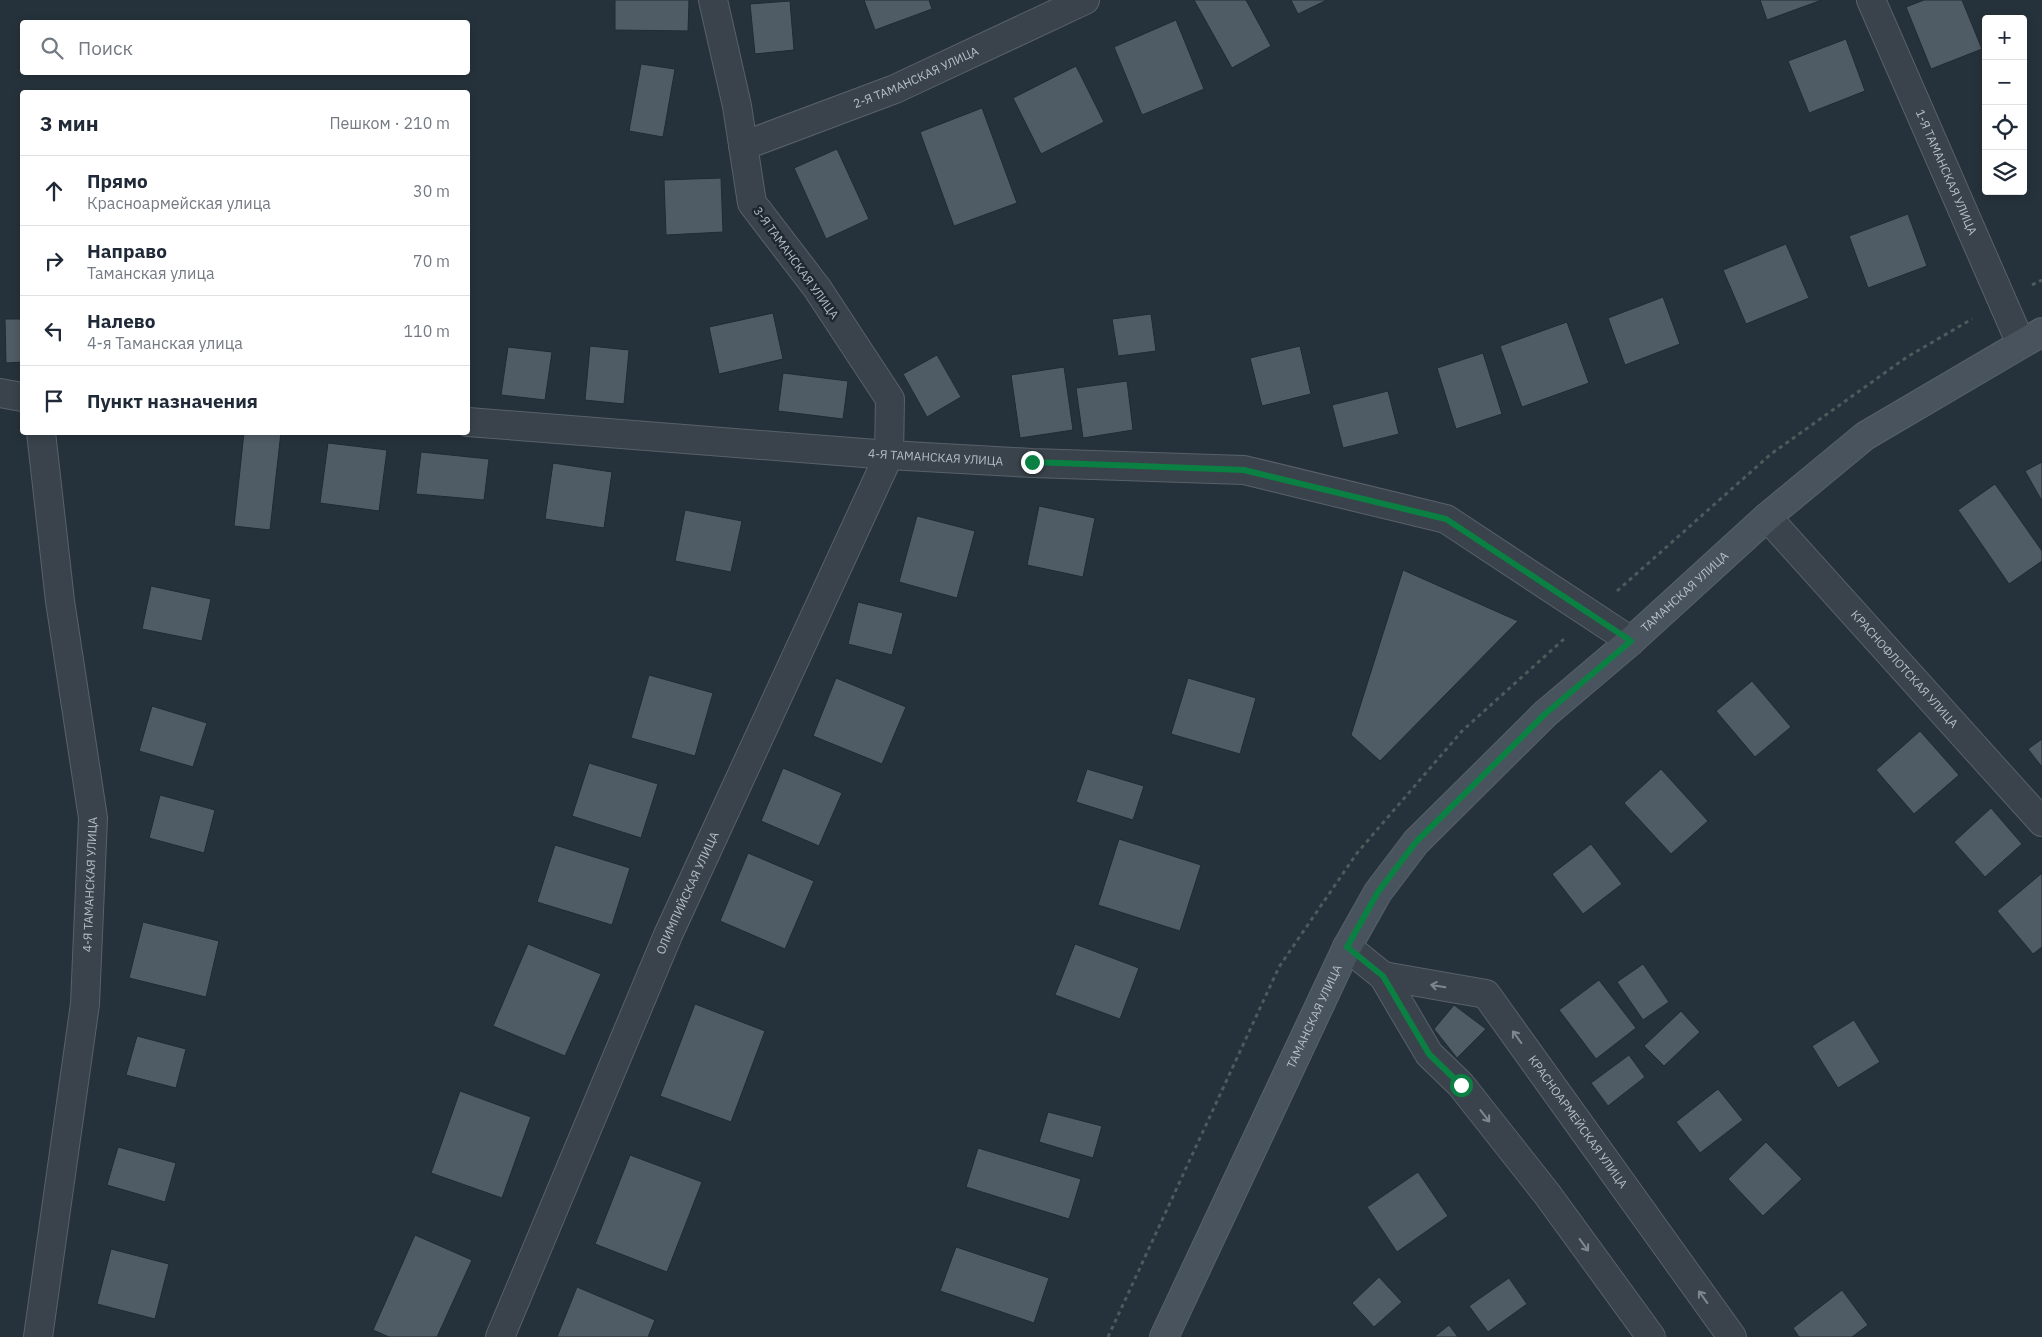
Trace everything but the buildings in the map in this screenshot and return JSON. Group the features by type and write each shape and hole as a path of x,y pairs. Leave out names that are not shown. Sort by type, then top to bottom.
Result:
{"main road":[{"name":"ТАМАНСКАЯ УЛИЦА","path":"1164,1337 1347,947 1378,892 1416,842 1545,714 1631,641 1767,517 1865,436 2031,338"}],"street":[{"name":"3-Я ТАМАНСКАЯ УЛИЦА","path":"713,0 737,106 752,203 817,288 890,399 889,455"},
{"name":"2-Я ТАМАНСКАЯ УЛИЦА","path":"743,146 895,88 1085,0"},
{"name":"1-Я ТАМАНСКАЯ УЛИЦА","path":"1871,0 2031,338"},
{"path":"0,393 20,398"},
{"name":"4-Я ТАМАНСКАЯ УЛИЦА","path":"470,422 889,455 1244,470 1446,519 1631,641"},
{"name":"4-Я ТАМАНСКАЯ УЛИЦА","path":"38,1337 85,1004 93,818 60,601 41,435"},
{"name":"ОЛИМПИЙСКАЯ УЛИЦА","path":"500,1337 668,935 889,455"},
{"name":"КРАСНОФЛОТСКАЯ УЛИЦА","path":"1767,517 2042,822"},
{"name":"КРАСНОАРМЕЙСКАЯ УЛИЦА","path":"1347,947 1383,976 1429,1054 1467,1093 1547,1194 1651,1337"},
{"name":"КРАСНОАРМЕЙСКАЯ УЛИЦА","path":"1383,976 1486,994 1732,1337"}],"route":[{"path":"1032,462 1244,470 1446,519 1631,641 1545,714 1416,842 1378,892 1347,947 1383,976 1429,1054 1461,1085"}]}
